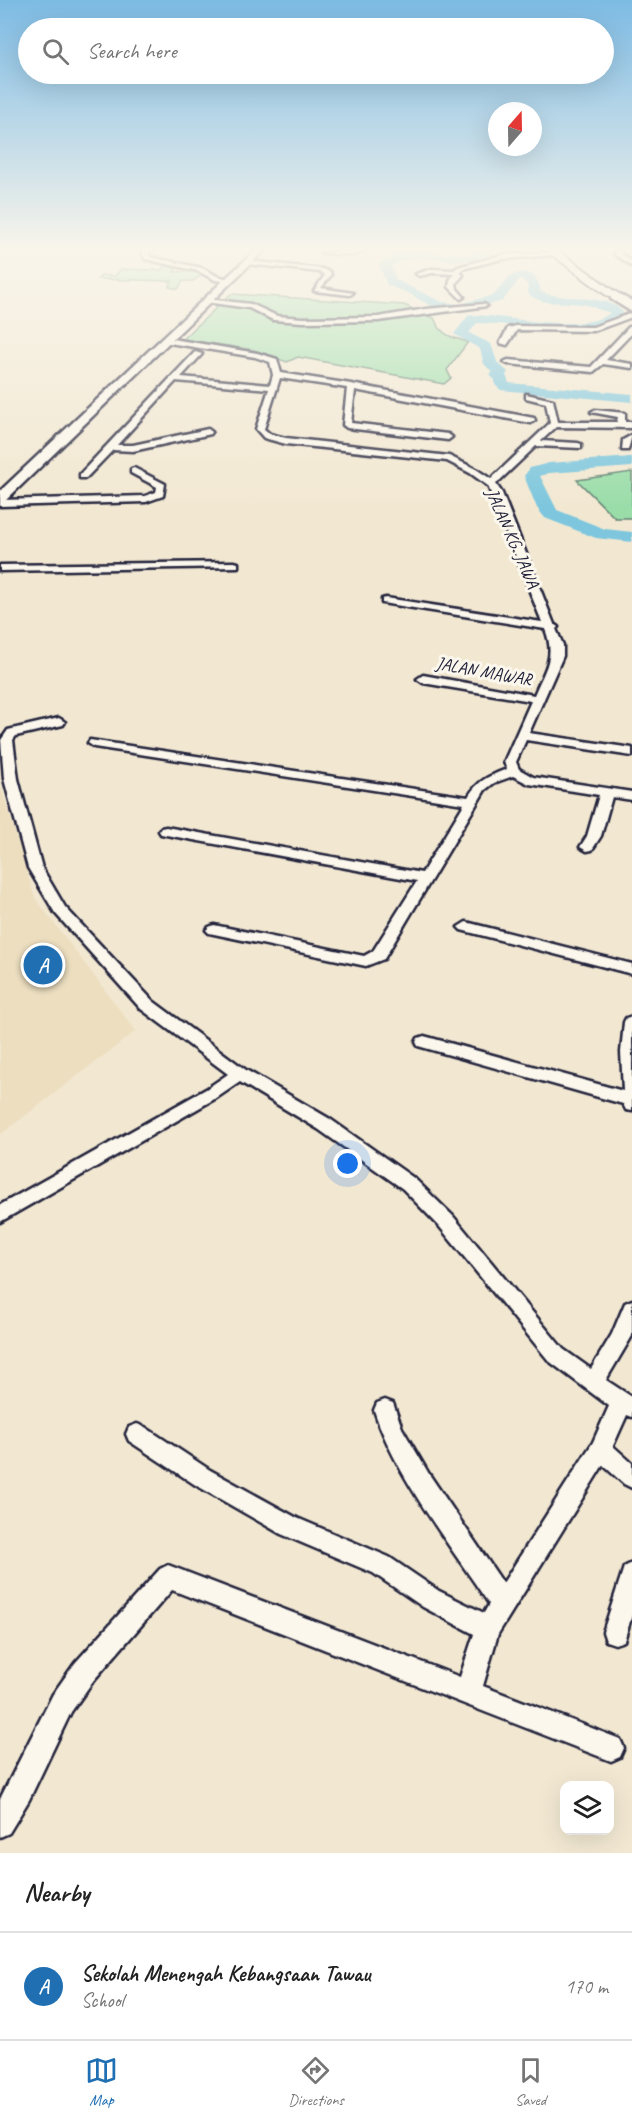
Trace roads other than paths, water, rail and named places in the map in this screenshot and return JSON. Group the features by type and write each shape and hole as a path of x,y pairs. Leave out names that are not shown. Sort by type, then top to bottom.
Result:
{"street":[{"path":"0,498 172,334"},
{"path":"504,343 509,334"},
{"path":"508,362 593,370 626,334"},
{"path":"623,338 632,340"},
{"path":"166,340 264,357 274,361 276,375 351,386 531,420"},
{"path":"83,476 198,354"},
{"path":"602,362 632,366"},
{"name":"JALAN KG. JAWA","path":"276,375 260,429 267,436 303,444 449,459 463,465 491,484 497,493 552,627 557,645 557,656 510,762 514,771"},
{"path":"175,379 272,387"},
{"path":"351,386 347,425 448,437"},
{"path":"529,396 550,402 554,412 554,424"},
{"path":"595,412 622,415 621,425"},
{"path":"491,484 519,460 554,424 632,425"},
{"path":"109,447 133,448 208,432"},
{"path":"625,448 626,442 632,438"},
{"path":"534,443 578,446"},
{"path":"0,503 146,500 160,494 162,486 134,471"},
{"path":"0,568 234,565"},
{"path":"386,601 552,627"},
{"name":"JALAN MAWAR","path":"423,679 538,699"},
{"path":"59,722 12,733 7,740 11,779 35,868 46,890 60,910 147,1005 240,1074 324,1124 409,1184 454,1230 556,1355 626,1405 601,1449 488,1628 468,1693"},
{"path":"522,736 632,752"},
{"path":"94,743 471,801"},
{"path":"214,930 366,961 379,955 471,801 489,780 514,771 529,780 632,796"},
{"path":"586,847 594,836 607,792"},
{"path":"166,831 426,878"},
{"path":"466,927 632,969"},
{"path":"424,1042 632,1102 629,1052 632,1022"},
{"path":"0,1214 212,1093 240,1074"},
{"path":"0,1221 30,1198"},
{"path":"593,1383 621,1338 632,1309"},
{"path":"385,1410 392,1432 421,1481 503,1604"},
{"path":"137,1434 202,1477 289,1526 381,1565 431,1599 488,1628"},
{"path":"601,1449 632,1477"},
{"path":"615,1632 632,1575"},
{"path":"0,1824 20,1791 62,1703 84,1672 168,1577 611,1748"}],"waterway":[{"path":"462,334 486,347 491,364 501,372 497,375 502,379 502,385 506,387 632,398"},
{"path":"632,462 549,468 536,471 532,476 551,514 602,534 632,537"}],"place":[{"name":"Sekolah Menengah Kebangsaan Tawau","path":"43,965"}]}
